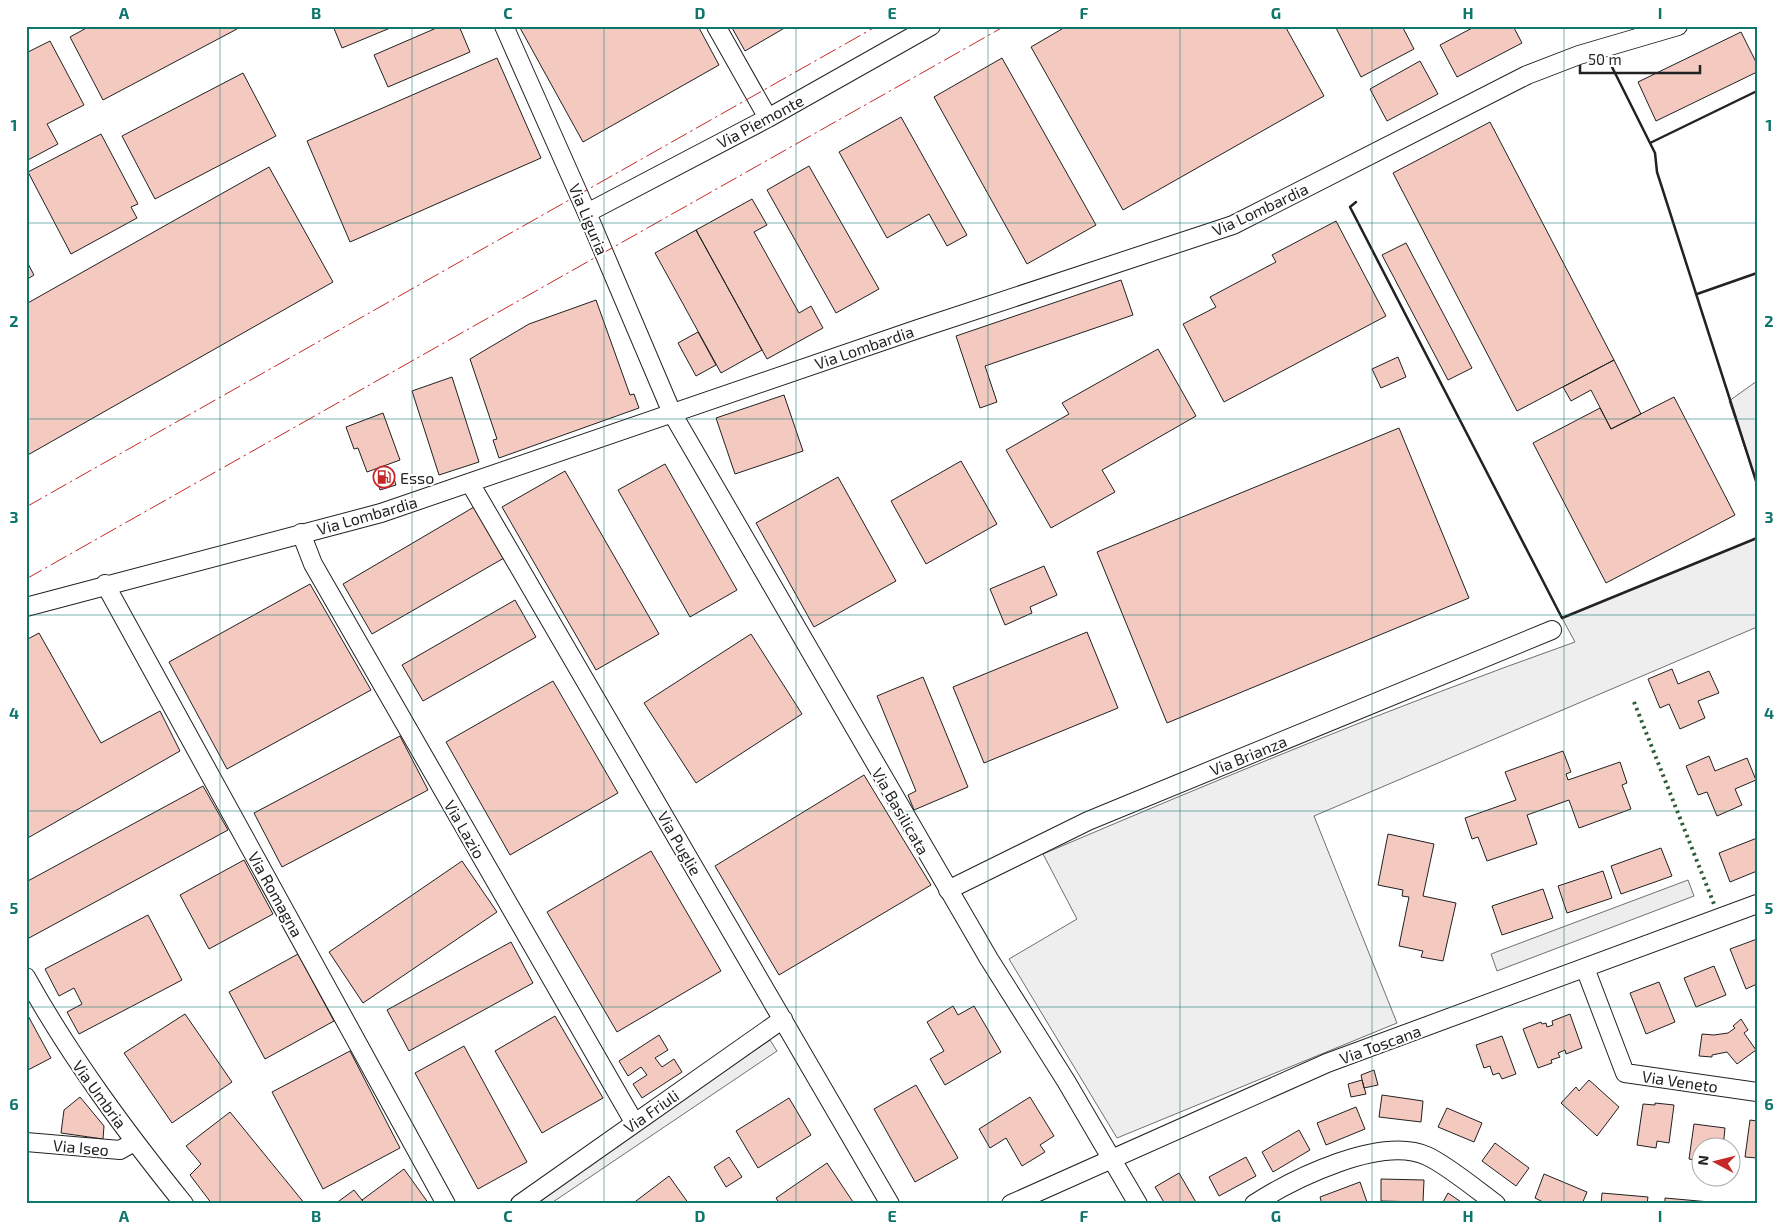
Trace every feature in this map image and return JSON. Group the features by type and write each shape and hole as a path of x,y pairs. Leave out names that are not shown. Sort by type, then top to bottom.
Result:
{"street":[{"name":"Via Liguria","path":"504,26 587,213 672,413"},
{"path":"716,26 768,118"},
{"name":"Via Piemonte","path":"587,213 768,118 931,26"},
{"name":"Via Lombardia","path":"26,607 105,584 381,513 928,326 1233,225 1527,75 1656,29 1678,26"},
{"name":"Via Basilicata","path":"672,413 948,890 1138,1204"},
{"name":"Via Puglie","path":"470,483 890,1204"},
{"name":"Via Lazio","path":"301,534 313,564 634,1122"},
{"name":"Via Romagna","path":"105,584 446,1204"},
{"name":"Via Brianza","path":"948,890 1088,821 1552,630"},
{"name":"Via Toscana","path":"1011,1204 1111,1157 1327,1063 1757,904"},
{"name":"Via Veneto","path":"1585,968 1626,1073 1757,1092"},
{"name":"Via Umbria","path":"26,977 70,1053 134,1142 184,1204"},
{"name":"Via Friuli","path":"520,1204 783,1019"},
{"name":"Via Iseo","path":"26,1142 120,1150 134,1142"},
{"path":"1254,1204 1271,1193 1329,1166 1363,1154 1394,1150 1426,1156 1496,1204"}],"shaded area":[{"path":"1757,381 1757,484 1729,401"},
{"path":"1757,538 1757,627 1314,816 1397,1023 1117,1138 1009,959 1077,919 1043,854 1307,744 1507,666 1575,642 1562,618"},
{"path":"1688,880 1694,896 1497,971 1491,954"},
{"path":"770,1040 777,1051 550,1204 530,1204"}],"building":[{"path":"90,26 235,26 237,29 103,100 70,37"},
{"path":"333,26 395,26 342,48"},
{"path":"441,26 459,26 470,52 388,87 374,55"},
{"path":"519,26 698,26 719,65 583,142"},
{"path":"731,26 788,26 745,51"},
{"path":"1067,26 1285,26 1324,96 1123,210 1031,47"},
{"path":"1335,26 1402,26 1414,49 1361,77"},
{"path":"1476,26 1513,26 1522,43 1457,77 1440,45"},
{"path":"1741,32 1757,64 1757,72 1656,121 1638,82"},
{"path":"50,41 84,105 47,124 58,144 26,161 26,53"},
{"path":"497,58 541,158 350,242 307,141"},
{"path":"1002,58 1096,225 1027,264 934,97"},
{"path":"1420,61 1438,94 1387,121 1370,89"},
{"path":"243,73 276,136 155,199 122,136"},
{"path":"901,117 967,235 947,246 929,214 887,238 839,152"},
{"path":"1490,122 1614,360 1517,411 1393,173"},
{"path":"101,134 138,204 131,207 137,218 71,254 28,172"},
{"path":"809,166 879,289 836,313 767,190"},
{"path":"269,167 333,282 26,456 26,304"},
{"path":"752,199 767,225 754,232 799,313 811,306 823,328 767,359 696,230"},
{"path":"1336,221 1386,316 1224,402 1183,324 1216,307 1210,297 1276,262 1272,255"},
{"path":"696,230 762,350 721,373 655,253"},
{"path":"1406,243 1472,368 1448,380 1382,255"},
{"path":"26,260 34,275 26,280"},
{"path":"1121,280 1133,315 985,366 997,402 980,408 956,336"},
{"path":"596,300 630,395 634,394 639,408 499,458 493,440 497,439 470,359 529,324"},
{"path":"698,332 716,365 696,376 678,343"},
{"path":"1158,349 1196,416 1102,470 1115,492 1051,528 1006,450 1069,414 1062,403"},
{"path":"1398,357 1406,377 1381,388 1372,369"},
{"path":"1614,360 1641,414 1611,429 1591,390 1571,401 1563,387"},
{"path":"452,377 479,462 439,475 412,391"},
{"path":"784,395 803,451 735,474 716,418"},
{"path":"1674,397 1735,515 1606,583 1533,443 1600,408 1611,429"},
{"path":"383,413 400,460 367,472 358,448 354,449 346,427"},
{"path":"1399,428 1469,598 1167,723 1097,552"},
{"path":"961,461 997,524 926,564 891,501"},
{"path":"665,464 737,590 690,617 618,490"},
{"path":"391,469 396,485 380,490 375,473"},
{"path":"565,471 659,634 596,670 502,507"},
{"path":"838,477 896,581 814,627 756,523"},
{"path":"474,507 504,558 372,634 343,584"},
{"path":"1044,566 1057,595 1030,607 1032,613 1005,625 990,589"},
{"path":"310,584 371,690 227,769 169,662"},
{"path":"515,600 536,637 423,701 402,665"},
{"path":"1087,632 1118,708 984,763 953,687"},
{"path":"39,633 101,743 160,711 180,751 26,839 26,640"},
{"path":"751,634 802,714 696,783 644,703"},
{"path":"1672,669 1678,684 1709,671 1719,693 1698,701 1705,718 1680,729 1669,704 1660,708 1648,679"},
{"path":"923,677 968,787 914,810 908,795 916,791 877,696"},
{"path":"553,681 618,793 510,855 446,742"},
{"path":"400,736 428,790 282,867 254,813"},
{"path":"1563,751 1571,772 1566,774 1568,780 1620,762 1627,783 1622,785 1631,809 1579,828 1569,800 1527,815 1537,844 1487,861 1478,837 1472,839 1465,818 1516,800 1505,772"},
{"path":"1709,756 1715,771 1747,758 1756,780 1735,789 1742,805 1717,816 1707,792 1698,795 1686,766"},
{"path":"864,775 931,885 779,975 715,866"},
{"path":"203,786 228,830 29,938 26,932 26,882"},
{"path":"1388,834 1434,844 1423,896 1456,903 1443,961 1421,957 1423,951 1399,946 1409,897 1402,896 1403,890 1378,885"},
{"path":"1757,838 1757,871 1730,882 1719,853"},
{"path":"1661,848 1672,876 1621,894 1611,866"},
{"path":"651,851 721,971 617,1032 547,912"},
{"path":"244,860 273,914 209,949 180,895"},
{"path":"462,861 497,912 363,1003 329,952"},
{"path":"1603,871 1612,898 1567,913 1558,886"},
{"path":"1543,889 1553,918 1502,935 1492,906"},
{"path":"148,915 182,980 79,1034 67,1012 82,1004 74,988 59,996 45,969"},
{"path":"1757,939 1757,984 1746,989 1730,949"},
{"path":"511,942 533,983 409,1051 387,1010"},
{"path":"298,954 334,1021 265,1059 229,992"},
{"path":"1714,966 1726,995 1696,1007 1684,978"},
{"path":"1659,982 1675,1022 1646,1034 1630,993"},
{"path":"953,1006 958,1015 974,1006 1001,1052 945,1085 930,1059 944,1051 927,1022"},
{"path":"26,1012 51,1058 26,1071"},
{"path":"185,1014 232,1082 172,1123 124,1053"},
{"path":"1570,1014 1582,1048 1566,1054 1565,1050 1558,1053 1560,1057 1551,1060 1552,1063 1538,1068 1523,1029 1541,1022 1542,1024 1546,1023 1547,1027 1553,1025 1552,1021"},
{"path":"555,1016 603,1098 542,1133 495,1051"},
{"path":"1741,1019 1748,1030 1744,1033 1756,1050 1737,1064 1727,1052 1712,1055 1712,1057 1699,1056 1702,1034 1728,1033 1735,1028 1733,1026"},
{"path":"659,1035 668,1050 655,1058 662,1067 674,1059 682,1072 642,1098 633,1084 647,1075 641,1067 628,1076 619,1061"},
{"path":"1502,1036 1516,1074 1502,1079 1499,1073 1493,1075 1490,1066 1484,1068 1476,1045"},
{"path":"464,1046 527,1162 478,1189 415,1073"},
{"path":"350,1051 400,1148 323,1189 272,1092"},
{"path":"1374,1070 1378,1085 1364,1088 1361,1075"},
{"path":"1362,1080 1366,1094 1351,1097 1348,1084"},
{"path":"1589,1080 1619,1107 1597,1136 1561,1103 1576,1087 1579,1091"},
{"path":"916,1085 958,1158 915,1182 874,1109"},
{"path":"1382,1095 1423,1101 1421,1122 1379,1117"},
{"path":"80,1097 104,1126 103,1139 61,1133 64,1110"},
{"path":"1030,1097 1054,1136 1040,1145 1045,1152 1022,1166 1006,1138 990,1148 979,1129"},
{"path":"789,1098 811,1135 758,1168 736,1131"},
{"path":"1655,1103 1674,1105 1669,1143 1657,1141 1656,1148 1637,1145 1643,1104 1655,1105"},
{"path":"1356,1107 1365,1129 1326,1145 1317,1123"},
{"path":"1447,1108 1482,1123 1474,1142 1438,1127"},
{"path":"230,1112 305,1204 212,1204 190,1175 201,1164 186,1146"},
{"path":"1750,1120 1757,1121 1757,1158 1745,1157"},
{"path":"1694,1124 1725,1128 1724,1138 1692,1138"},
{"path":"1299,1130 1310,1150 1273,1172 1262,1152"},
{"path":"1495,1143 1529,1168 1516,1186 1482,1161"},
{"path":"729,1157 742,1177 726,1187 714,1167"},
{"path":"1246,1157 1256,1176 1219,1196 1209,1177"},
{"path":"827,1163 853,1202 850,1204 780,1204 776,1198"},
{"path":"404,1169 429,1204 365,1204 362,1200"},
{"path":"1179,1173 1197,1204 1165,1204 1155,1187"},
{"path":"1544,1174 1587,1192 1582,1204 1547,1204 1535,1198"},
{"path":"669,1176 689,1204 632,1204"},
{"path":"1381,1179 1424,1180 1423,1202 1381,1201"},
{"path":"1360,1182 1367,1202 1322,1204 1320,1197"},
{"path":"354,1190 365,1204 335,1204"},
{"path":"1448,1193 1464,1204 1442,1204"},
{"path":"1602,1193 1648,1197 1647,1204 1601,1204"},
{"path":"1665,1198 1710,1202 1710,1204 1665,1204"}],"hedge":[{"path":"1634,702 1714,904"}],"wall":[{"path":"1611,65 1655,153 1657,172 1757,484"},
{"path":"1650,143 1757,91"},
{"path":"1356,202 1350,207 1562,618 1757,538"},
{"path":"1697,294 1757,273"}],"power":[{"path":"26,507 877,26"},
{"path":"26,579 1005,26"}],"place":[{"name":"Esso","path":"384,477"}]}
